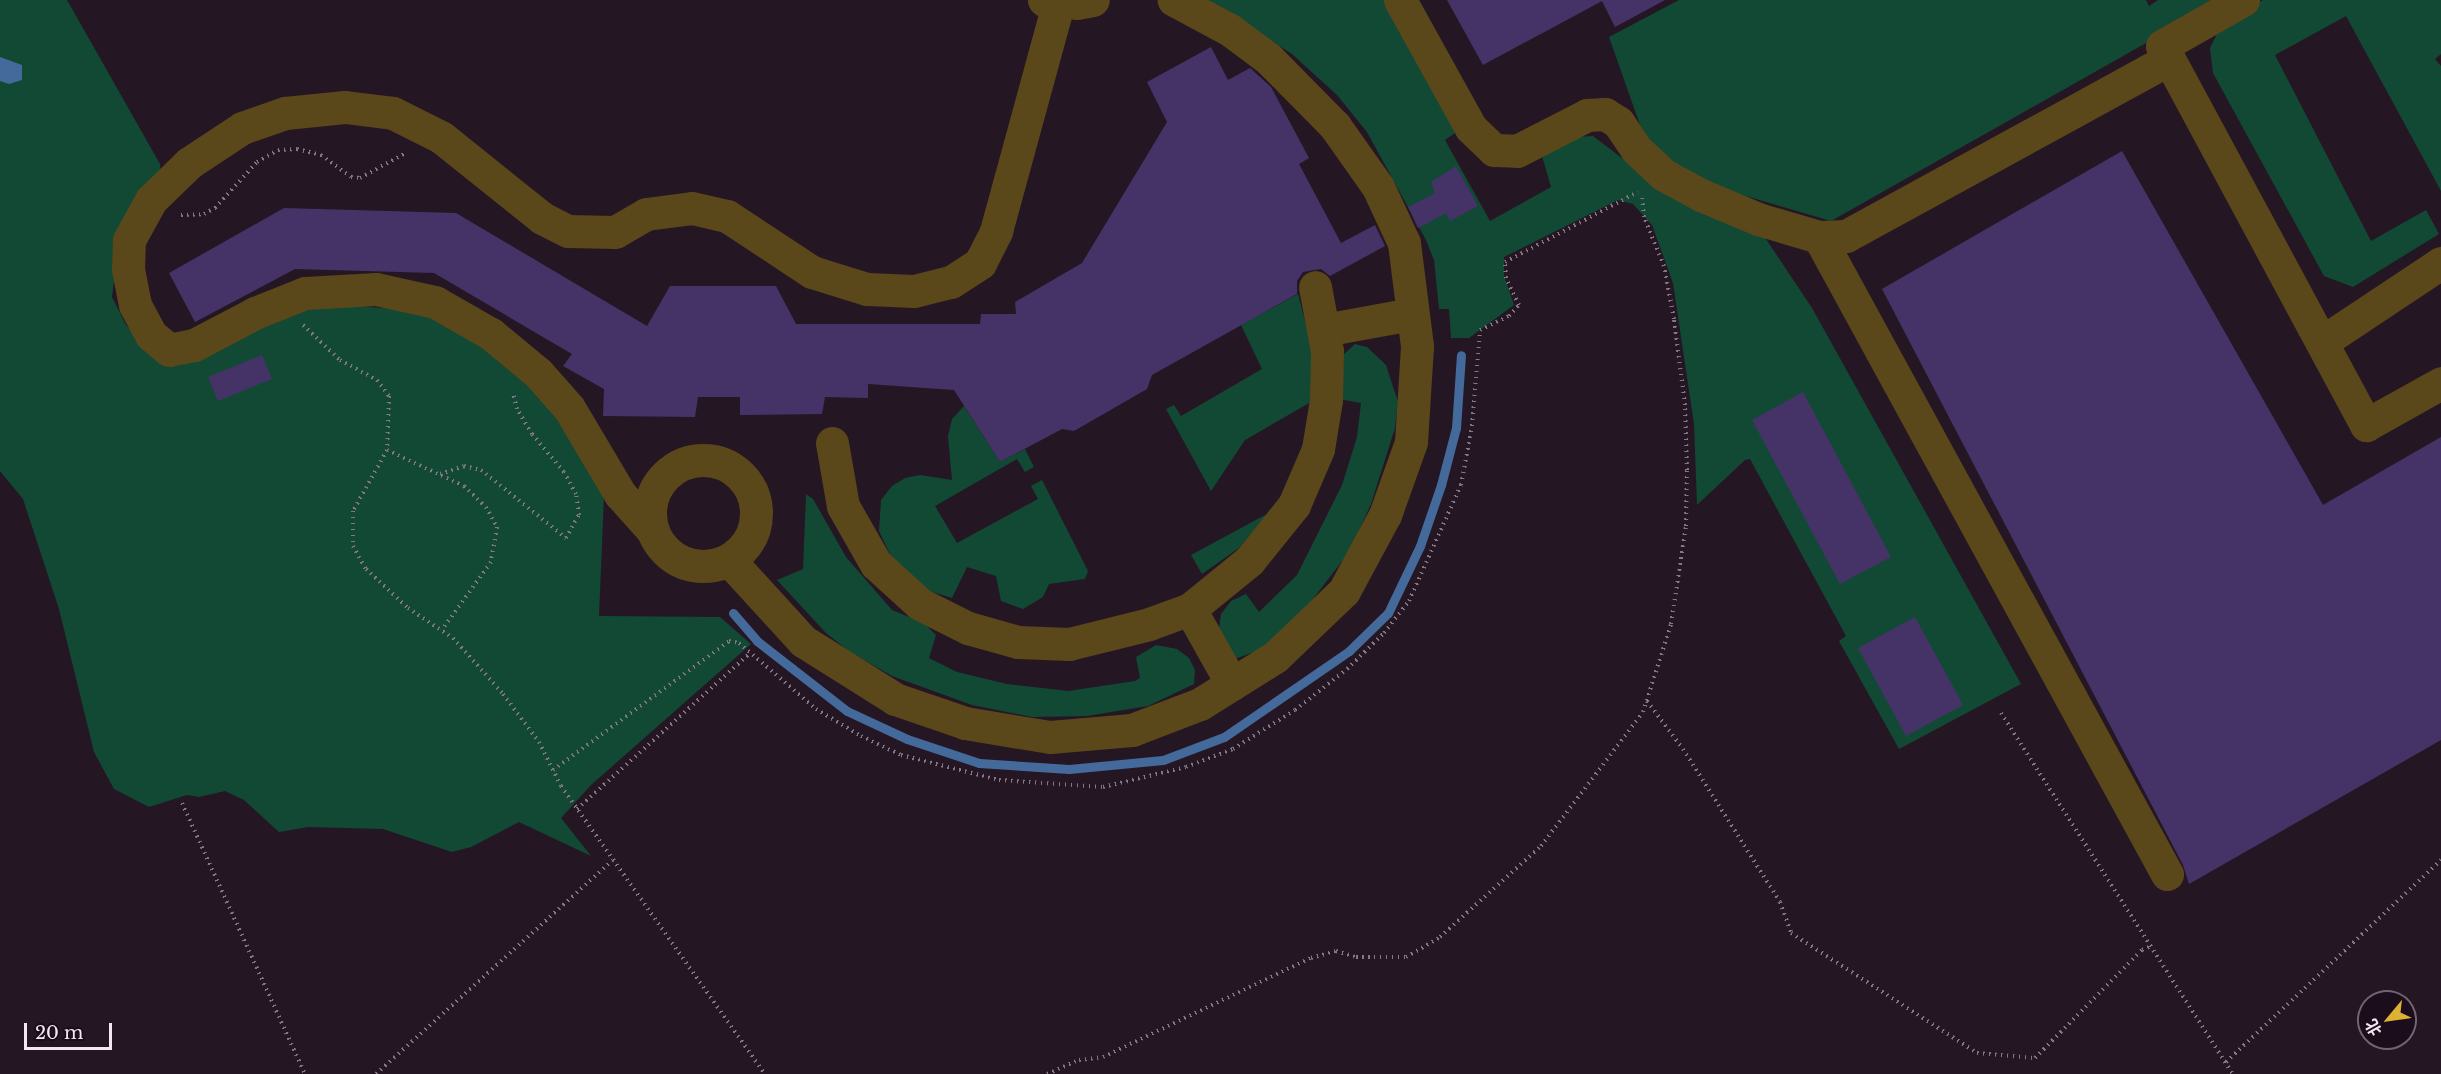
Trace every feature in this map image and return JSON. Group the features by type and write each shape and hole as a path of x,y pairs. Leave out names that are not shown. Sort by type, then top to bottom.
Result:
{"street":[{"path":"653,531 650,513 653,495 662,479 676,467 693,461 726,465 739,474 755,503 751,536 729,560 711,566 676,560 662,548 653,531 620,494 569,408 538,373 501,342 435,302 376,289 305,293 194,345 169,350 152,335 135,305 128,268 129,240 151,200 189,163 242,128 285,113 345,107 393,113 435,134 542,218 568,231 615,232 646,214 692,207 728,216 812,272 867,289 914,291 951,282 980,263 996,231 1052,1 1093,0"},
{"path":"729,560 803,641 895,699 965,723 1050,737 1132,730 1200,704 1275,657 1344,591 1385,515 1411,442 1417,346 1404,243 1378,187 1335,126 1269,59 1230,30 1174,0"},
{"path":"1400,0 1482,142 1494,150 1517,151 1587,115 1605,114 1618,122 1636,149 1664,175 1701,195 1758,219 1819,237 1846,236 2169,59"},
{"path":"2242,0 2162,46 2366,425 2441,383"},
{"path":"1819,237 2167,874"},
{"path":"2322,342 2441,263"},
{"path":"832,443 843,506 876,564 920,604 968,628 1018,642 1070,644 1149,624 1191,609 1249,561 1294,505 1318,449 1322,430 1328,351 1315,287"},
{"path":"1324,330 1412,314"},
{"path":"1191,609 1232,684"}],"path":[{"path":"144,213 204,214 226,197 257,162 278,150 297,148 321,154 351,177 360,178 435,134"},
{"path":"1047,1074 1078,1060 1103,1057 1311,958 1336,951 1356,957 1406,957 1440,937 1541,846 1625,737 1647,700 1671,624 1686,526 1684,405 1674,319 1664,266 1644,216 1641,198 1647,188 1664,175"},
{"path":"288,300 308,332 340,360 377,380 389,396 387,450 352,511 353,546 366,569 408,608 453,638 509,702 539,742 577,809 765,1074"},
{"path":"440,474 464,466 481,470 512,492 557,533 566,538 575,527 579,515 576,494 517,409 501,342"},
{"path":"387,450 464,486 486,507 497,527 490,562 442,630"},
{"path":"577,809 750,653"},
{"path":"1647,700 1683,749 1780,902 1791,933 1977,1053 2035,1059 2142,950 2151,946"},
{"path":"2001,713 2233,1074"},
{"path":"182,803 305,1074"},
{"path":"376,1074 613,860"},
{"path":"2226,1062 2441,860"}],"green space":[{"path":"0,0 67,0 160,164 161,174 119,240 112,297 126,325 152,354 279,310 335,304 417,311 484,348 537,388 604,495 599,616 720,617 751,644 591,785 561,818 591,856 519,822 471,847 452,852 383,829 308,827 279,832 244,800 225,791 199,797 187,795 149,807 114,789 94,752 59,609 23,499 0,471"},
{"path":"1208,0 1387,0 1462,128 1445,140 1490,221 1551,187 1542,156 1574,137 1593,136 1631,165 1762,233 1812,308 2021,684 1899,749 1839,641 1846,636 1750,459 1745,460 1697,505 1694,424 1673,283 1652,225 1633,204 1618,200 1504,257 1504,276 1514,305 1469,338 1451,338 1449,309 1439,309 1434,260 1426,240 1367,132 1337,95 1292,54"},
{"path":"1679,0 2146,0 2149,6 2158,0 2222,0 1831,221 1708,185 1663,159 1640,125 1609,37"},
{"path":"2263,0 2441,0 2441,54 2435,59 2441,66 2441,191 2346,16 2275,55 2371,241 2426,210 2439,234 2353,287 2324,276 2213,73 2210,48 2217,34 2227,20"},
{"path":"1298,294 1313,352 1311,402 1245,440 1211,491 1166,409 1174,405 1181,416 1262,369 1241,325"},
{"path":"1355,344 1367,347 1386,365 1398,402 1395,428 1371,504 1349,552 1306,608 1262,649 1235,659 1219,629 1221,614 1231,601 1246,594 1259,612 1297,575 1342,485 1357,437 1361,403 1339,399 1343,355"},
{"path":"964,406 1000,462 1025,449 1034,467 1025,472 1017,459 935,506 957,543 1038,499 1031,486 1042,480 1088,571 1085,579 1049,584 1043,597 1023,609 1001,601 996,576 967,567 952,598 929,591 894,563 879,531 881,500 892,486 905,478 920,475 952,480 948,436 952,419"},
{"path":"806,494 813,499 846,557 892,610 924,623 936,635 929,658 957,672 1007,684 1068,691 1135,681 1140,678 1136,657 1156,645 1177,649 1189,658 1195,670 1194,684 1148,706 1087,716 1032,717 972,705 892,676 850,652 826,633 777,580 803,569"},
{"path":"1267,514 1239,548 1202,574 1191,555"}],"water":[{"path":"0,57 22,65 22,80 9,84 0,81"}],"building":[{"path":"1447,0 1665,0 1615,27 1602,1 1483,65"},
{"path":"1211,47 1228,80 1250,68 1271,87 1309,158 1299,164 1341,243 1375,225 1385,246 1330,276 1321,269 1303,272 1297,281 1297,294 1152,375 1147,389 1074,431 1062,429 1000,462 954,390 868,384 868,398 825,397 822,414 740,415 740,397 698,397 695,417 603,416 604,389 563,366 572,354 434,273 295,269 195,322 169,273 284,208 456,213 647,326 670,286 776,286 796,324 980,324 981,314 1016,314 1015,302 1082,263 1167,122 1147,82"},
{"path":"2122,151 2323,505 2441,437 2441,740 2189,884 2183,865 1882,289"},
{"path":"1456,166 1478,206 1450,221 1446,213 1418,228 1408,207 1435,193 1431,182"},
{"path":"262,355 272,379 218,401 208,377"},
{"path":"1803,392 1891,557 1840,584 1752,420"},
{"path":"1915,617 1963,705 1906,736 1858,648"}],"waterway":[{"path":"733,613 757,641 847,711 907,739 979,763 1069,769 1163,760 1224,737 1349,651 1388,613 1420,546 1441,485 1456,428 1461,355"}]}
